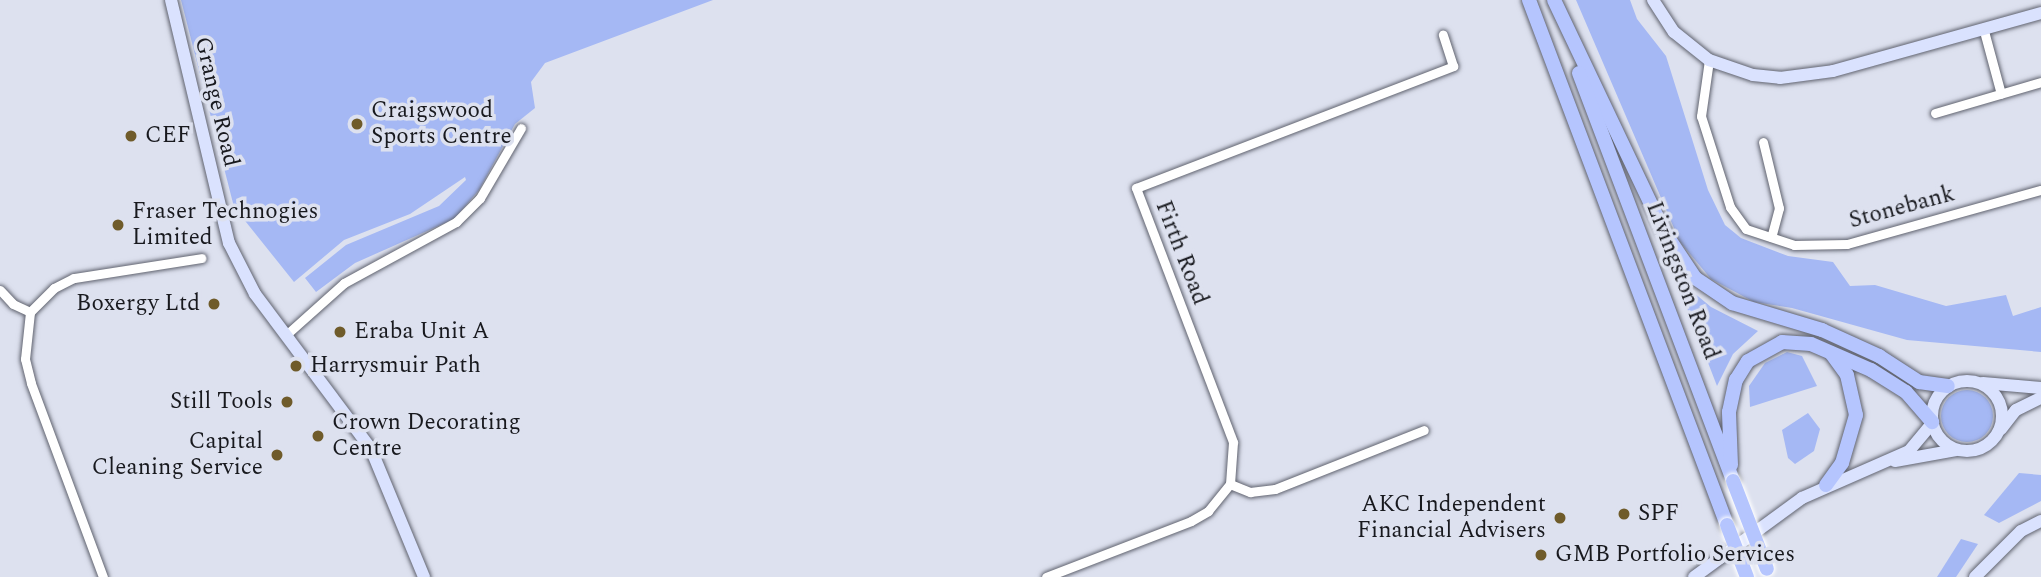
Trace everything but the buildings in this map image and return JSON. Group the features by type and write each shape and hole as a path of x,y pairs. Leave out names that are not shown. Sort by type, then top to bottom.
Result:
{"main road":[{"name":"Livingston Road","path":"1530,0 1747,577"},
{"name":"Livingston Road","path":"1553,0 1768,573"},
{"path":"1553,0 1663,230 1695,278 1732,303 1822,330 1879,356 1919,382 1948,386"},
{"path":"1732,478 1730,405 1748,361 1782,342 1811,344 1906,392 1932,423"},
{"path":"1826,485 1842,463 1856,415 1847,375 1831,353"},
{"path":"1727,525 1739,577"}],"street":[{"name":"Grange Road","path":"170,0 229,243 255,293 371,449 424,577"},
{"path":"1653,0 1674,32 1709,60 1753,75 1806,75 1984,31 2041,13"},
{"path":"1984,31 2001,94"},
{"name":"Firth Road","path":"1230,484 1233,442 1136,188 1453,66 1443,35"},
{"name":"Stonebank","path":"1709,60 1700,101 1710,155 1737,219 1746,229 1794,245 1847,243 2041,190"},
{"path":"1935,113 2041,82"},
{"path":"287,334 344,283 456,222 480,198 521,128"},
{"path":"1763,142 1779,208 1771,237"},
{"path":"103,577 31,383 25,359 30,312 54,288 74,278 201,258"},
{"path":"0,290 13,304 30,312"},
{"path":"1976,382 1999,401 1999,432"},
{"path":"1957,450 1941,440 1932,423 1934,402 1948,386 1976,382 2041,388"},
{"path":"1878,464 1984,447 2016,410 2041,398"},
{"path":"1694,577 1786,509 1826,485 1909,450 1932,423"},
{"path":"1046,577 1191,522 1209,511 1230,484 1250,492 1275,489 1423,430"},
{"path":"1975,577 2021,531 2041,521"}],"shaded area":[{"name":"Craigswood Sports Centre","path":"181,0 713,0 545,63 531,82 535,108 515,124 479,190 454,219 355,263 316,292 305,278 346,245 439,206 466,180 465,177 410,214 344,240 294,282 234,207"},
{"path":"1576,0 1630,0 1637,19 1666,56 1708,190 1725,225 1741,238 1788,256 1833,262 1850,286 1875,285 1946,306 2006,295 2013,316 2041,307 2041,352 1907,340 1792,308 1754,302 1711,279 1680,242"},
{"path":"1675,277 1711,307 1758,331 1733,354 1717,386"},
{"path":"1787,352 1802,356 1817,386 1750,407 1749,386 1765,363"},
{"path":"1967,390 1977,392 1985,398 1991,406 1991,426 1985,434 1977,440 1967,442 1957,440 1949,434 1943,426 1941,416 1943,406 1949,398 1957,392"},
{"path":"1808,413 1820,429 1814,451 1795,464 1788,458 1782,430"},
{"path":"2019,473 2041,475 2041,501 1999,523 1984,515"},
{"path":"1961,539 1978,544 1956,577 1937,577"}],"place":[{"name":"Craigswood Sports Centre","path":"357,124"},
{"name":"CEF","path":"131,136"},
{"name":"Fraser Technogies Limited","path":"118,225"},
{"name":"Boxergy Ltd","path":"214,304"},
{"name":"Eraba Unit A","path":"340,332"},
{"name":"Harrysmuir Path","path":"296,366"},
{"name":"Still Tools","path":"287,402"},
{"name":"Crown Decorating Centre","path":"318,436"},
{"name":"Capital Cleaning Service","path":"277,455"},
{"name":"SPF","path":"1624,514"},
{"name":"AKC Independent Financial Advisers","path":"1560,518"},
{"name":"GMB Portfolio Services","path":"1541,555"}]}
